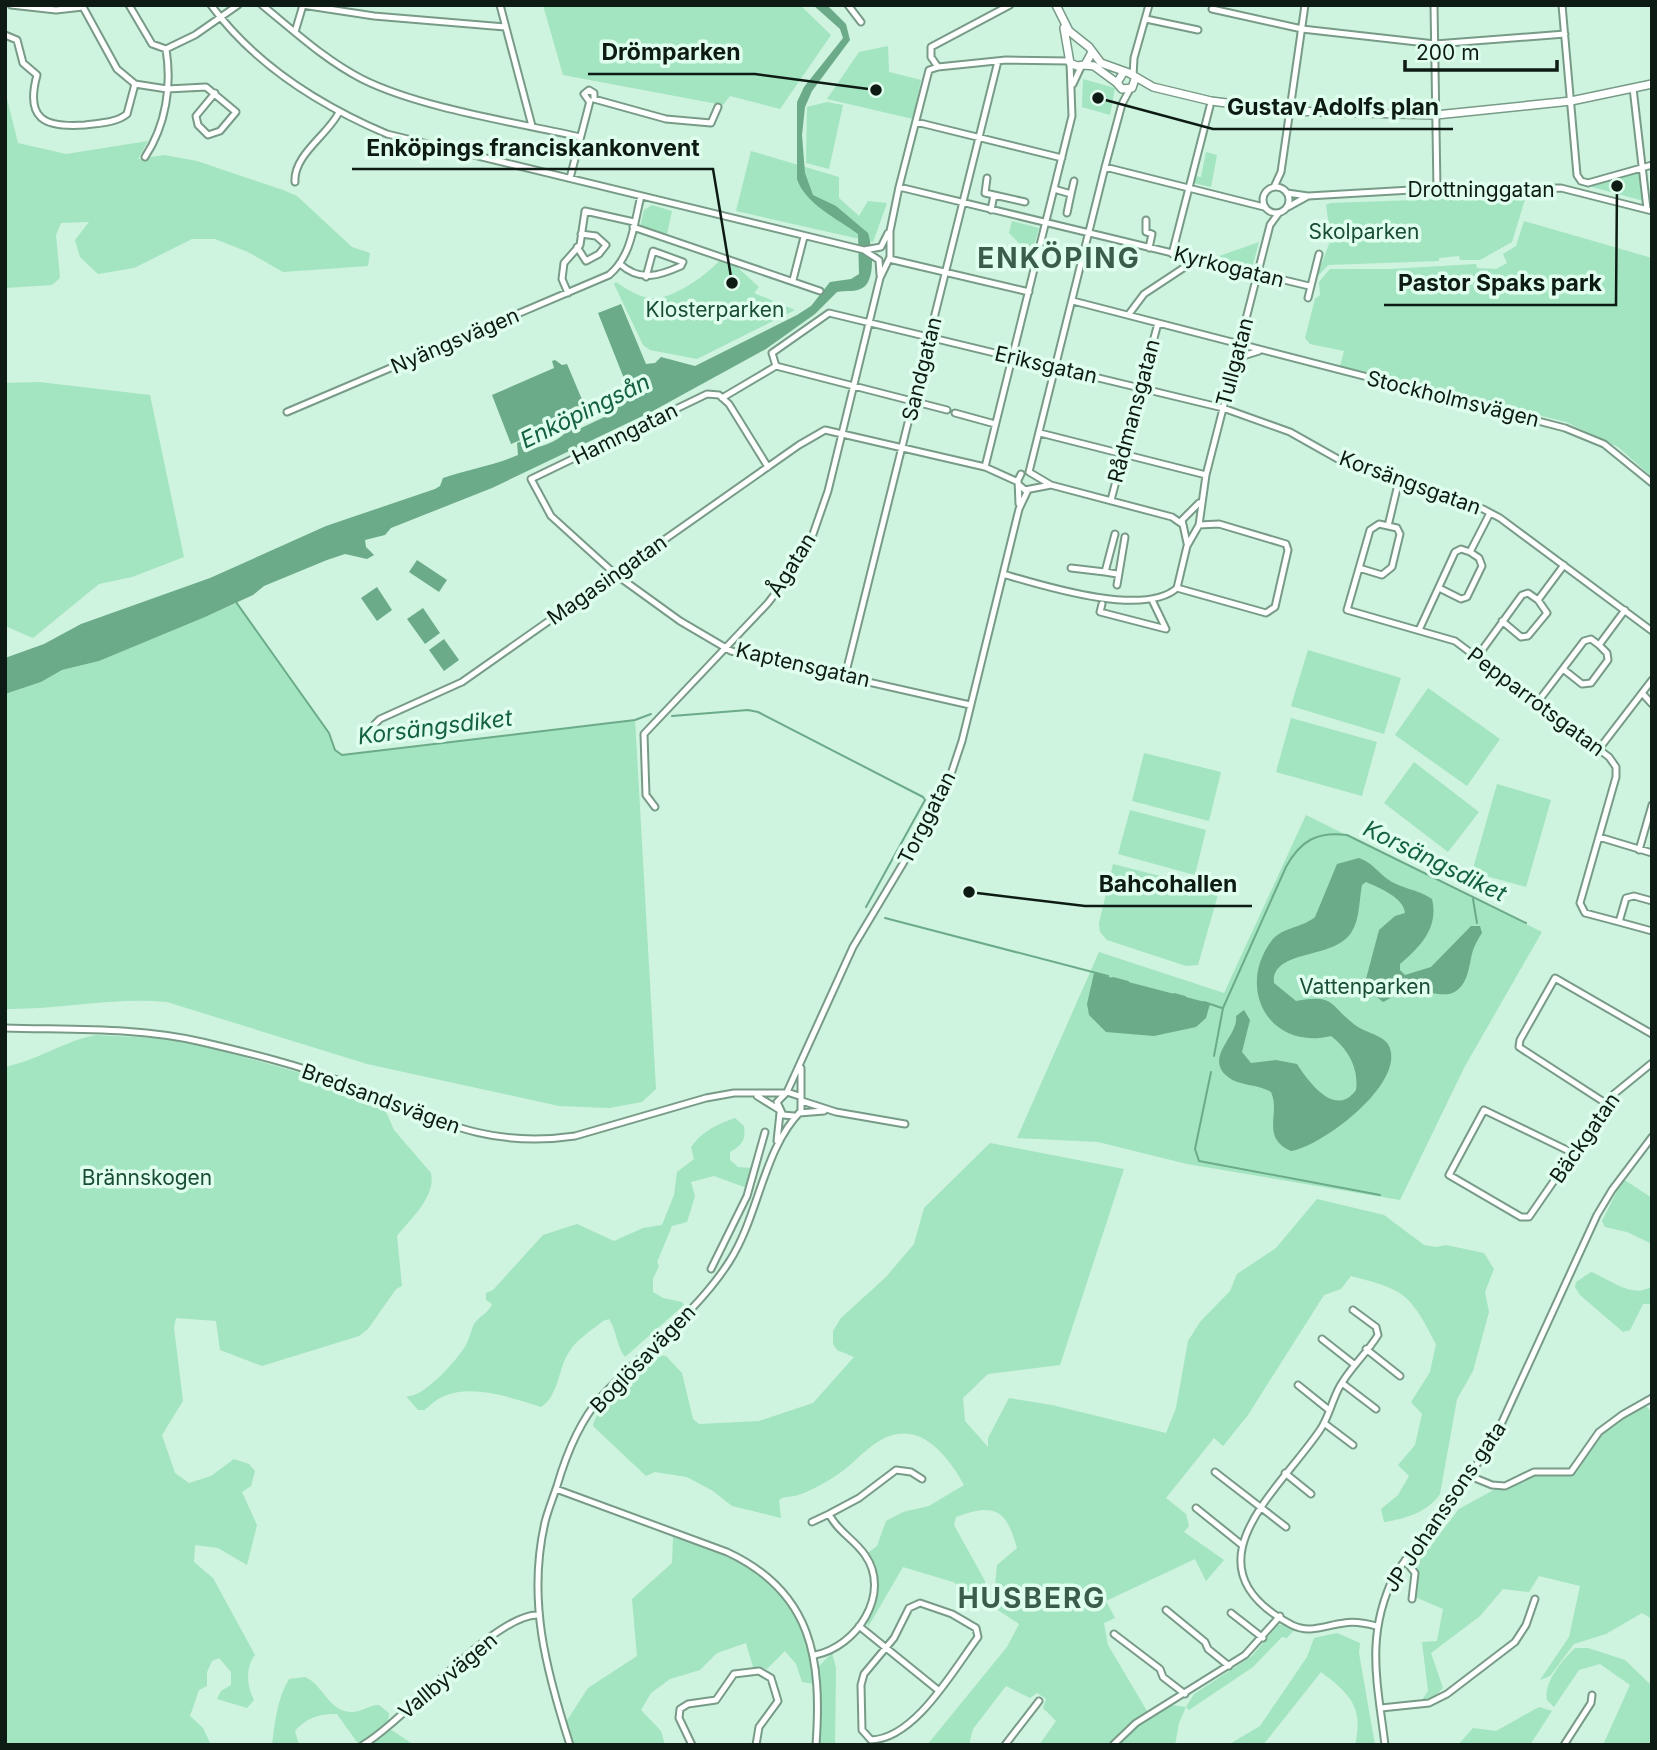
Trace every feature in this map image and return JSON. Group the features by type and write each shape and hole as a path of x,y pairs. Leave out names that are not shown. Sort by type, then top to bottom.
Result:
{"main road":[{"path":"1056,5 1063,21 1079,43 1086,45 1091,54 1108,68 1153,87 1212,101 1289,111 1436,115 1571,101 1652,84"},
{"path":"1063,21 1069,56 1083,66 1094,66 1118,84 1131,89 1153,87"},
{"path":"1069,56 1079,43"},
{"path":"1083,66 1091,54"},
{"path":"1118,84 1124,73"},
{"path":"1131,89 1134,78"}],"street":[{"path":"8,5 56,10 83,7 117,69 135,84 167,89 200,86 215,93 236,112 220,131 208,135 198,125 197,116 215,93"},
{"path":"129,5 152,44 166,49 181,44 238,5"},
{"path":"211,5 221,19 285,78 339,112 387,134 1029,292"},
{"path":"262,5 325,56 373,83 438,104 580,138"},
{"path":"295,32 303,5 374,16 505,27"},
{"path":"500,5 533,126"},
{"path":"848,5 861,22"},
{"path":"985,467 1072,116 1069,56 1055,61 998,61 938,67 931,57 931,47 1010,5"},
{"path":"1124,73 1134,58 1149,5"},
{"path":"1250,204 1263,198 1274,187 1281,172 1305,5"},
{"path":"1434,5 1437,190"},
{"path":"1562,5 1577,174 1581,181 1588,183 1652,165"},
{"path":"1212,9 1301,30 1435,44 1565,34"},
{"path":"1146,19 1198,30"},
{"path":"5,35 17,40 23,63 37,75 32,101 39,117 46,122 71,126 122,118 127,114 135,84"},
{"path":"145,157 158,134 167,89 166,49"},
{"path":"1134,58 1134,78"},
{"name":"Sandgatan","path":"845,677 998,61"},
{"path":"1072,88 1083,66"},
{"name":"Ågatan","path":"655,807 646,795 644,734 768,603 800,561 828,491 880,278 889,256 890,231 899,187 929,71 938,67"},
{"path":"1118,84 1122,104"},
{"path":"1633,88 1650,210"},
{"path":"1029,472 1105,167 1122,104 1131,89"},
{"path":"570,178 591,100 680,121 711,123 718,107"},
{"path":"1172,254 1210,106"},
{"path":"295,182 301,163 339,112"},
{"path":"916,122 1062,158"},
{"path":"1105,167 1190,187 1278,214"},
{"path":"1281,172 1288,207"},
{"path":"987,178 985,193 1025,202"},
{"path":"1067,213 1074,181"},
{"name":"Kyrkogatan","path":"899,187 1194,261 1309,286"},
{"name":"Drottninggatan","path":"1274,187 1308,196 1561,188 1650,210"},
{"path":"1054,189 1071,194"},
{"path":"991,210 995,195"},
{"path":"640,196 634,225 620,264 646,277 673,270 683,262 653,251 646,277"},
{"name":"Drottninggatan","path":"1278,214 1308,196"},
{"path":"1263,198 1266,209"},
{"name":"Tullgatan","path":"1266,209 1270,225"},
{"path":"568,293 562,279 564,263 578,247 586,210 820,291"},
{"name":"Tullgatan","path":"1197,528 1206,475 1270,225 1278,214"},
{"name":"Kyrkogatan","path":"1146,220 1146,232 1153,234 1149,248"},
{"name":"Ågatan","path":"880,278 872,254 880,248 890,231"},
{"path":"578,247 586,261 599,254 606,245 596,236 581,234"},
{"path":"793,280 804,237"},
{"path":"880,248 889,256"},
{"path":"1308,298 1319,254"},
{"path":"1129,314 1144,294 1194,261"},
{"name":"Nyängsvägen","path":"287,412 610,275 620,264"},
{"name":"Stockholmsvägen","path":"1073,301 1564,428 1604,444 1652,484"},
{"path":"869,322 829,313 772,353 776,366 852,388 947,410"},
{"name":"Eriksgatan","path":"869,322 1223,408"},
{"name":"Rådmansgatan","path":"1111,500 1158,323"},
{"path":"1234,367 1243,356 1262,350"},
{"name":"Hamngatan","path":"531,479 707,394 721,396 776,366"},
{"path":"721,396 768,467"},
{"name":"Korsängsgatan","path":"1223,408 1290,432 1342,462 1490,513 1652,631"},
{"path":"955,413 995,424"},
{"name":"Magasingatan","path":"369,730 380,719 463,682 814,435 825,430 842,432"},
{"path":"842,432 1003,473 1029,472"},
{"path":"1040,433 1206,475"},
{"path":"1003,574 1111,601 1164,595 1177,588 1266,613 1275,607 1288,550 1286,544 1223,525 1197,528 1184,526 1172,517 1051,485 1035,478 1029,472"},
{"path":"1003,473 1030,489 1051,485"},
{"path":"1018,484 1021,474"},
{"name":"Torggatan","path":"779,1111 778,1099 785,1093 800,1068 810,1037 853,947 944,795 970,705 1019,509 1035,478"},
{"name":"Kaptensgatan","path":"531,479 551,516 615,574 680,621 726,647 970,705"},
{"path":"1388,526 1399,480"},
{"name":"Torggatan","path":"1018,484 1019,509"},
{"name":"Tullgatan","path":"1184,526 1188,513 1201,499"},
{"path":"1172,517 1188,513 1199,518"},
{"path":"1470,552 1490,513"},
{"path":"1379,524 1397,528 1400,534 1389,572 1378,574 1359,568 1370,530 1379,524"},
{"path":"1184,526 1187,546"},
{"path":"1177,588 1187,546 1197,528"},
{"path":"1105,572 1115,534"},
{"path":"1117,586 1125,537"},
{"path":"1419,630 1438,588 1455,552 1461,549 1479,558 1482,566 1467,597 1461,599 1438,588"},
{"path":"1538,600 1564,565"},
{"path":"1071,568 1117,574"},
{"name":"Pepparrotsgatan","path":"1359,568 1347,610 1450,638 1614,762 1616,777 1580,903 1585,913 1619,922"},
{"path":"1477,657 1502,621 1521,595 1528,593 1538,600 1547,612 1528,636 1521,637 1502,621"},
{"path":"1102,604 1100,612 1166,629 1153,602"},
{"path":"1599,645 1625,610"},
{"path":"1537,703 1584,641 1591,639 1607,653 1608,660 1591,683 1583,684 1563,669"},
{"path":"1599,749 1652,680"},
{"path":"1642,693 1652,704"},
{"path":"1639,850 1650,820 1652,805"},
{"path":"1599,837 1652,853"},
{"path":"1652,901 1634,895 1626,898 1619,922 1652,931"},
{"path":"1607,1104 1519,1046 1555,978 1652,1034"},
{"name":"Bredsandsvägen","path":"5,1028 145,1033 202,1042 346,1083 456,1129 503,1138 553,1139 575,1136 695,1100 734,1093 785,1093"},
{"name":"Bäckgatan","path":"1575,1154 1487,1110 1479,1114 1449,1175 1526,1219 1575,1154 1622,1085 1652,1063"},
{"name":"Torggatan","path":"796,1115 800,1098 800,1068"},
{"path":"785,1093 827,1110 905,1125"},
{"path":"755,1094 779,1111 796,1115 827,1110"},
{"name":"Boglösavägen","path":"570,1745 546,1669 537,1615 538,1559 545,1520 564,1461 589,1414 622,1375 684,1317 715,1282 739,1245 760,1199 776,1148 779,1111"},
{"name":"Boglösavägen","path":"776,1148 796,1115"},
{"path":"711,1269 747,1196 765,1132"},
{"name":"JP Johanssons gata","path":"1385,1745 1375,1662 1376,1626 1384,1597 1405,1560 1470,1476 1505,1420 1597,1215 1612,1190 1652,1137"},
{"path":"747,1196 760,1199"},
{"path":"1353,1310 1377,1331 1376,1339 1342,1383 1324,1423 1259,1507 1246,1529 1242,1545 1244,1572 1251,1588 1264,1604 1292,1624 1309,1629 1356,1622 1376,1626"},
{"path":"1322,1339 1355,1365"},
{"path":"1366,1349 1401,1376"},
{"path":"1342,1383 1376,1409"},
{"path":"1298,1385 1329,1410"},
{"path":"1470,1476 1492,1485 1505,1486 1534,1472 1571,1472 1599,1433 1622,1415 1652,1398"},
{"path":"1324,1423 1353,1445"},
{"path":"812,1522 859,1498 895,1470 911,1472 922,1479"},
{"path":"1215,1472 1286,1527"},
{"path":"1285,1473 1311,1494"},
{"path":"556,1489 727,1552 754,1565 786,1596 804,1623 815,1655 819,1685 816,1745"},
{"path":"1196,1508 1242,1545"},
{"path":"815,1655 829,1650 859,1626 874,1596 872,1568 857,1546 837,1530 829,1514"},
{"path":"1405,1560 1415,1573 1412,1599"},
{"path":"1381,1708 1429,1703 1447,1694 1515,1642 1526,1625 1535,1599"},
{"path":"916,1604 952,1614 976,1628 978,1637 904,1729 884,1738 867,1738 862,1730 862,1679 885,1648 909,1608 916,1604"},
{"path":"1166,1610 1206,1642 1208,1649 1229,1666"},
{"path":"1230,1613 1263,1638"},
{"name":"Vallbyvägen","path":"363,1745 382,1732 466,1657 524,1617 537,1615"},
{"path":"1113,1745 1136,1723 1229,1666 1263,1638 1280,1616"},
{"path":"859,1626 938,1690"},
{"path":"1114,1634 1150,1661 1185,1694"},
{"path":"692,1745 679,1718 680,1709 688,1704 716,1700 730,1677 751,1670 765,1673 771,1678 778,1694 775,1707 759,1727 756,1745"},
{"path":"1564,1745 1591,1703 1591,1695"},
{"path":"1005,1745 1039,1701"}],"green space":[{"path":"543,5 800,5 831,35 780,109 730,96 723,105 563,75"},
{"path":"888,46 889,72 921,80 913,119 827,99 859,52"},
{"path":"1083,79 1115,88 1110,115 1082,107"},
{"path":"5,91 18,143 66,154 148,141 138,159 164,155 197,161 297,196 352,247 370,253 368,266 283,272 248,252 215,239 192,239 134,268 98,274 80,257 75,240 89,222 61,223 56,235 60,278 52,285 5,288"},
{"path":"827,102 843,105 829,169 806,163 807,107"},
{"path":"751,151 839,177 839,198 859,216 868,201 887,203 873,242 736,211"},
{"path":"1206,152 1217,155 1211,187 1193,183 1194,176 1201,177"},
{"path":"1641,172 1644,201 1591,185"},
{"name":"Skolparken","path":"1526,196 1512,242 1480,260 1460,260 1459,256 1439,258 1439,261 1328,265 1316,278 1331,239 1326,205 1330,203"},
{"path":"652,205 672,211 667,234 640,227 644,210"},
{"path":"1012,221 1039,228 1033,250 1019,243 1009,233"},
{"path":"1524,221 1652,258 1652,477 1618,447 1566,422 1340,366 1344,351 1310,344 1305,338 1315,299 1320,295 1319,282 1330,269 1476,264 1477,268 1496,269 1507,263 1503,254 1516,246"},
{"path":"1259,242 1252,268 1211,259"},
{"name":"Klosterparken","path":"720,260 734,264 759,287 754,293 795,310 697,359 650,350 643,345 614,284 616,282 641,296 658,298 692,284"},
{"path":"39,382 150,395 184,557 132,577 99,584 33,638 5,626 5,383"},
{"path":"237,603 329,733 335,750 342,755 635,720 656,1089 642,1102 609,1108 559,1106 367,1064 167,1002 127,1001 5,1009 5,694 41,682 62,670 99,661"},
{"path":"1308,650 1401,678 1384,734 1291,706"},
{"path":"1428,688 1500,739 1467,786 1395,735"},
{"path":"1291,718 1377,742 1362,796 1276,772"},
{"path":"1144,753 1221,772 1209,821 1132,801"},
{"path":"1414,762 1479,812 1448,852 1384,803"},
{"path":"1497,784 1551,800 1526,887 1472,872"},
{"path":"1130,810 1206,830 1195,875 1118,854"},
{"name":"Vattenparken","path":"1306,815 1542,932 1465,1066 1400,1200 1187,1164 1098,1142 1017,1138 1099,952 1224,993"},
{"path":"1113,864 1219,891 1198,965 1186,966 1107,940 1100,932 1099,923"},
{"name":"Brännskogen","path":"96,1035 174,1039 346,1086 383,1105 394,1130 431,1173 432,1182 426,1199 397,1236 402,1286 396,1289 368,1329 359,1336 262,1366 220,1350 216,1321 176,1318 174,1328 183,1401 162,1435 175,1473 189,1483 211,1476 234,1459 249,1464 255,1471 251,1486 242,1492 257,1525 247,1565 218,1548 195,1545 194,1562 213,1578 255,1655 248,1677 254,1700 247,1708 217,1699 221,1691 231,1685 231,1672 219,1658 212,1661 207,1672 207,1686 199,1690 190,1716 203,1728 211,1745 5,1745 5,1067"},
{"path":"735,1118 744,1126 744,1139 730,1152 730,1160 738,1167 753,1168 747,1188 714,1176 691,1182 695,1196 687,1222 672,1226 657,1262 659,1266 653,1279 653,1292 684,1305 625,1357 609,1319 603,1321 572,1348 565,1359 555,1389 541,1407 492,1393 466,1391 442,1397 424,1410 418,1410 406,1396 421,1392 456,1359 466,1345 474,1324 491,1307 492,1304 486,1300 486,1293 493,1290 543,1235 577,1224 614,1241 643,1228 662,1225 674,1195 677,1172 694,1159 691,1147 711,1129"},
{"path":"990,1143 1124,1169 1060,1365 988,1374 963,1398 965,1421 988,1447 988,1438 1009,1398 1052,1405 1166,1433 1176,1408 1188,1341 1200,1322 1230,1291 1237,1274 1276,1248 1317,1199 1384,1215 1424,1245 1446,1245 1484,1253 1494,1269 1485,1292 1489,1312 1473,1371 1457,1399 1440,1494 1429,1506 1408,1517 1384,1522 1381,1509 1398,1495 1409,1476 1398,1465 1415,1445 1422,1414 1411,1402 1430,1372 1436,1344 1419,1314 1404,1296 1384,1285 1351,1276 1341,1289 1324,1295 1248,1415 1223,1446 1214,1438 1166,1498 1186,1514 1189,1526 1184,1532 1224,1560 1206,1581 1195,1559 1106,1601 1115,1618 1104,1623 1108,1645 1147,1711 1172,1696 1172,1705 1186,1707 1179,1723 1175,1745 1039,1745 1056,1721 1043,1708 1046,1699 1037,1693 1030,1698 1006,1686 973,1729 969,1745 927,1745 1007,1647 1019,1624 993,1607 997,1565 1017,1548 1013,1535 1008,1524 997,1512 980,1510 956,1517 954,1525 985,1581 986,1603 953,1582 903,1567 868,1627 867,1622 876,1596 876,1579 868,1553 877,1546 886,1521 903,1512 929,1506 964,1485 939,1450 928,1442 917,1436 904,1434 876,1443 825,1482 805,1493 779,1500 781,1518 732,1506 713,1491 687,1477 655,1472 646,1476 593,1426 603,1405 622,1381 645,1362 656,1357 666,1356 682,1373 693,1419 699,1424 759,1421 813,1403 854,1357 837,1350 833,1344 833,1331 841,1318 886,1277 914,1244 924,1208"},
{"path":"1623,1179 1652,1198 1652,1244 1627,1232 1605,1227 1602,1221"},
{"path":"1591,1272 1629,1290 1645,1290 1652,1286 1652,1304 1643,1304 1630,1330 1623,1332 1580,1295 1575,1287 1576,1282"},
{"path":"1645,1405 1652,1412 1652,1619 1642,1613 1606,1634 1574,1644 1550,1676 1540,1680 1569,1637 1580,1586 1539,1576 1529,1592 1503,1589 1480,1616 1431,1653 1443,1688 1434,1697 1422,1700 1428,1691 1422,1642 1437,1641 1443,1609 1415,1597 1415,1566 1459,1509 1499,1487 1513,1486 1535,1474 1576,1473 1584,1454 1600,1434"},
{"path":"673,1537 729,1558 752,1570 771,1585 787,1603 799,1625 814,1684 802,1682 796,1664 785,1651 767,1669 753,1667 746,1643 717,1653 700,1670 670,1679 651,1693 641,1710 661,1731 665,1745 573,1745 566,1722 588,1688 637,1656 632,1599 672,1563"},
{"path":"1286,1624 1294,1630 1287,1638 1282,1637 1253,1667 1189,1710 1186,1707 1194,1694 1252,1656 1278,1625"},
{"path":"1337,1633 1360,1643 1359,1653 1375,1745 1355,1745 1358,1721 1352,1702 1340,1687 1321,1672 1263,1745 1228,1745 1260,1726 1307,1657 1314,1638"},
{"path":"1575,1648 1588,1648 1625,1660 1652,1686 1652,1745 1603,1745 1630,1685 1600,1664 1579,1670 1554,1707 1547,1700 1551,1679"},
{"path":"832,1653 836,1668 835,1745 819,1745 819,1666"},
{"path":"305,1677 337,1708 352,1712 379,1705 389,1713 388,1721 359,1745 337,1714 325,1714 308,1720 295,1731 299,1745 272,1745 277,1711 285,1687 289,1679"},
{"path":"1539,1707 1552,1711 1530,1745 1458,1745 1473,1728 1496,1731"},
{"path":"390,1729 411,1743 413,1745 369,1745"}],"water":[{"name":"Enköpingsån","path":"813,5 827,5 846,24 850,40 812,91 805,107 802,135 805,173 813,195 836,206 868,233 872,269 864,287 854,291 837,292 815,314 766,349 651,412 492,488 391,528 385,535 365,540 366,547 374,555 367,559 345,554 327,560 264,586 253,595 205,617 99,661 62,670 41,682 5,694 5,658 44,644 81,624 210,578 326,526 435,489 440,486 443,478 518,455 517,443 522,441 521,446 526,450 555,441 568,429 564,422 511,444 492,395 554,368 552,361 567,364 589,416 572,421 574,427 579,429 617,411 625,381 598,313 621,304 646,364 655,363 661,357 695,366 797,315 811,306 830,282 851,279 859,274 858,234 807,196 797,179 797,102 804,87 843,38 840,29"},
{"path":"417,560 447,580 439,592 409,572"},
{"path":"377,587 392,610 377,621 361,598"},
{"path":"423,608 440,633 425,644 407,619"},
{"path":"444,639 459,660 444,671 429,650"},
{"name":"Vattenparken","path":"1359,858 1391,882 1432,899 1433,919 1430,928 1421,944 1400,964 1400,970 1405,975 1431,967 1471,926 1480,926 1482,933 1473,952 1466,978 1454,992 1440,994 1407,990 1383,1002 1368,990 1366,979 1379,930 1395,916 1405,913 1396,898 1366,882 1362,885 1354,928 1342,942 1282,965 1276,972 1274,983 1296,1001 1318,999 1330,1002 1355,1025 1385,1041 1391,1059 1386,1076 1375,1093 1359,1109 1323,1137 1291,1151 1276,1139 1271,1092 1228,1077 1221,1069 1220,1054 1235,1024 1236,1016 1244,1010 1250,1020 1242,1052 1251,1063 1276,1060 1297,1064 1315,1087 1331,1099 1339,1101 1348,1098 1356,1090 1354,1067 1342,1047 1331,1036 1309,1038 1291,1034 1276,1025 1265,1012 1258,996 1257,978 1261,959 1272,940 1282,932 1315,917 1337,864"},
{"path":"1094,973 1210,1004 1206,1018 1196,1027 1154,1036 1106,1032 1089,1015 1087,1004"}],"waterway":[{"name":"Korsängsdiket","path":"236,602 329,733 335,750 342,755 635,720 651,714"},
{"name":"Korsängsdiket","path":"672,716 748,710 758,712 923,797 925,800 866,907"},
{"name":"Korsängsdiket","path":"1214,1056 1223,1008 1286,867 1297,850 1310,840 1327,835 1347,835 1526,923"},
{"path":"1473,899 1477,923"},
{"name":"Korsängsdiket","path":"885,918 1108,976"},
{"name":"Korsängsdiket","path":"1113,978 1128,982"},
{"name":"Korsängsdiket","path":"1174,994 1185,997"},
{"name":"Korsängsdiket","path":"1204,1002 1222,1008"},
{"name":"Korsängsdiket","path":"1211,1072 1195,1149 1199,1161 1380,1195"}],"place":[{"name":"Drömparken","path":"876,90"},
{"name":"Gustav Adolfs plan","path":"1098,98"},
{"name":"Pastor Spaks park","path":"1617,186"},
{"name":"Enköpings franciskankonvent","path":"732,283"},
{"name":"Bahcohallen","path":"969,892"}],"district":[{"name":"ENKÖPING","path":"1059,258"},
{"name":"HUSBERG","path":"1032,1598"}]}
